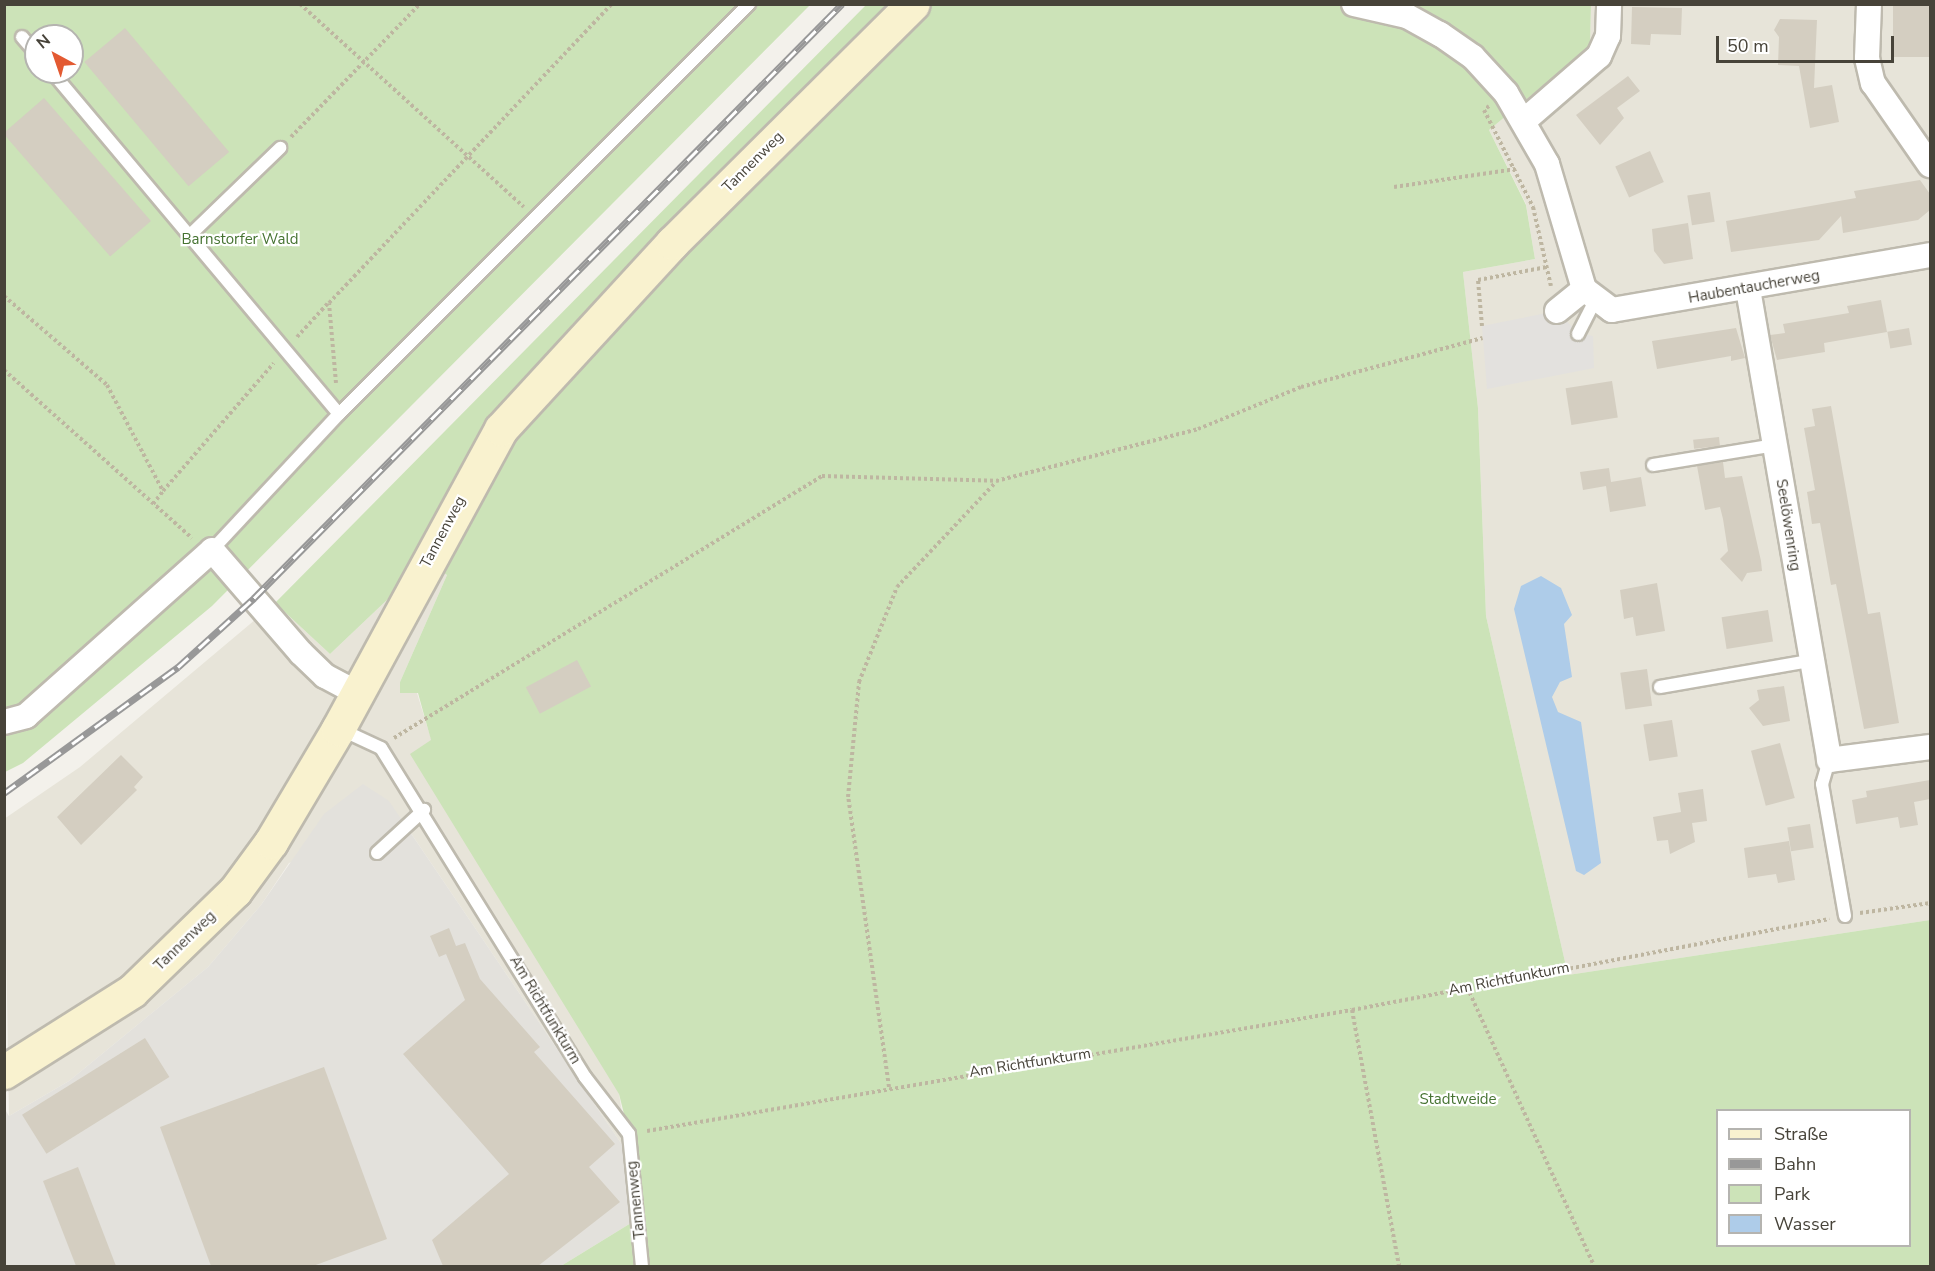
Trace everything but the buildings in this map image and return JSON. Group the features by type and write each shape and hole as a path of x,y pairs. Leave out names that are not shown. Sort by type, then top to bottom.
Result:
{"street":[{"name":"Tannenweg","path":"4,1072 132,991 206,925 271,842 338,729 480,460 531,390 912,4"},
{"path":"1354,4 1407,16 1440,34 1473,57 1506,93 1526,120 1547,164 1589,296 1557,311"},
{"path":"1526,120 1599,56 1608,36 1609,4"},
{"path":"1869,4 1867,58 1873,83 1930,165"},
{"name":"Haubentaucherweg","path":"1589,296 1612,310 1748,289 1930,255"},
{"name":"Seelöwenring","path":"1748,289 1809,661 1829,760"},
{"path":"4,722 26,716 212,550 301,653 325,676 357,693"},
{"path":"1829,760 1930,747"}],"lane":[{"path":"212,550 339,414 749,4"},
{"path":"62,84 339,414"},
{"path":"189,236 280,148"},
{"path":"1578,333 1589,296"},
{"path":"1653,465 1775,445"},
{"path":"1660,687 1809,661"},
{"path":"338,729 381,748"},
{"name":"Am Richtfunkturm","path":"381,748 424,810 585,1077 629,1134"},
{"name":"Seelöwenring","path":"1829,760 1822,784 1845,915"},
{"path":"377,853 424,810"},
{"name":"Tannenweg","path":"629,1134 642,1266"}],"path":[{"path":"300,4 469,152 534,217"},
{"path":"280,148 420,4"},
{"path":"153,504 285,350 469,152 612,4"},
{"path":"1506,93 1484,110 1516,169 1533,207 1557,311"},
{"path":"1394,187 1516,169"},
{"path":"1482,326 1478,280 1547,267"},
{"path":"4,296 107,385 163,491"},
{"path":"329,303 339,414"},
{"path":"381,748 426,714 822,476 996,481 1198,429 1301,387 1483,339"},
{"path":"4,370 179,530 212,550"},
{"path":"889,1087 848,797 859,682 897,587 996,481"},
{"name":"Am Richtfunkturm","path":"629,1134 889,1087 1352,1010 1845,915 1930,903"},
{"path":"1467,987 1593,1266"},
{"path":"1352,1010 1399,1266"}],"shaded area":[{"path":"1591,5 1930,5 1930,920 1568,975 1486,616 1478,408 1463,272 1535,259 1526,204 1489,130 1590,47"},
{"path":"1557,311 1578,333 1593,336 1594,368 1487,389 1482,326"},
{"path":"427,562 447,575 400,682 417,693 431,739 662,589 619,1094 629,1155 406,826 289,863 261,905 208,967 69,1081 9,1116 4,819 80,767 275,603 330,654"},
{"path":"363,784 389,801 629,1155 631,1223 561,1266 5,1266 4,1108 9,1116 69,1081 208,967 261,905 324,814"}],"green space":[{"name":"Barnstorfer Wald","path":"5,5 810,5 212,606 23,763 5,772"},
{"name":"Stadtweide","path":"866,5 1591,5 1590,47 1489,130 1526,205 1535,259 1463,272 1478,408 1486,616 1568,975 1930,920 1930,1266 561,1266 631,1223 629,1134 619,1094 410,754 431,740 418,693 400,693 400,682 447,575 427,562 330,654 275,603"}],"water":[{"path":"1541,576 1561,588 1572,615 1564,624 1572,677 1560,682 1552,697 1558,712 1581,722 1601,863 1584,875 1576,871 1514,609 1521,586"}],"railway":[{"path":"4,793 178,667 254,598 842,4"}]}
